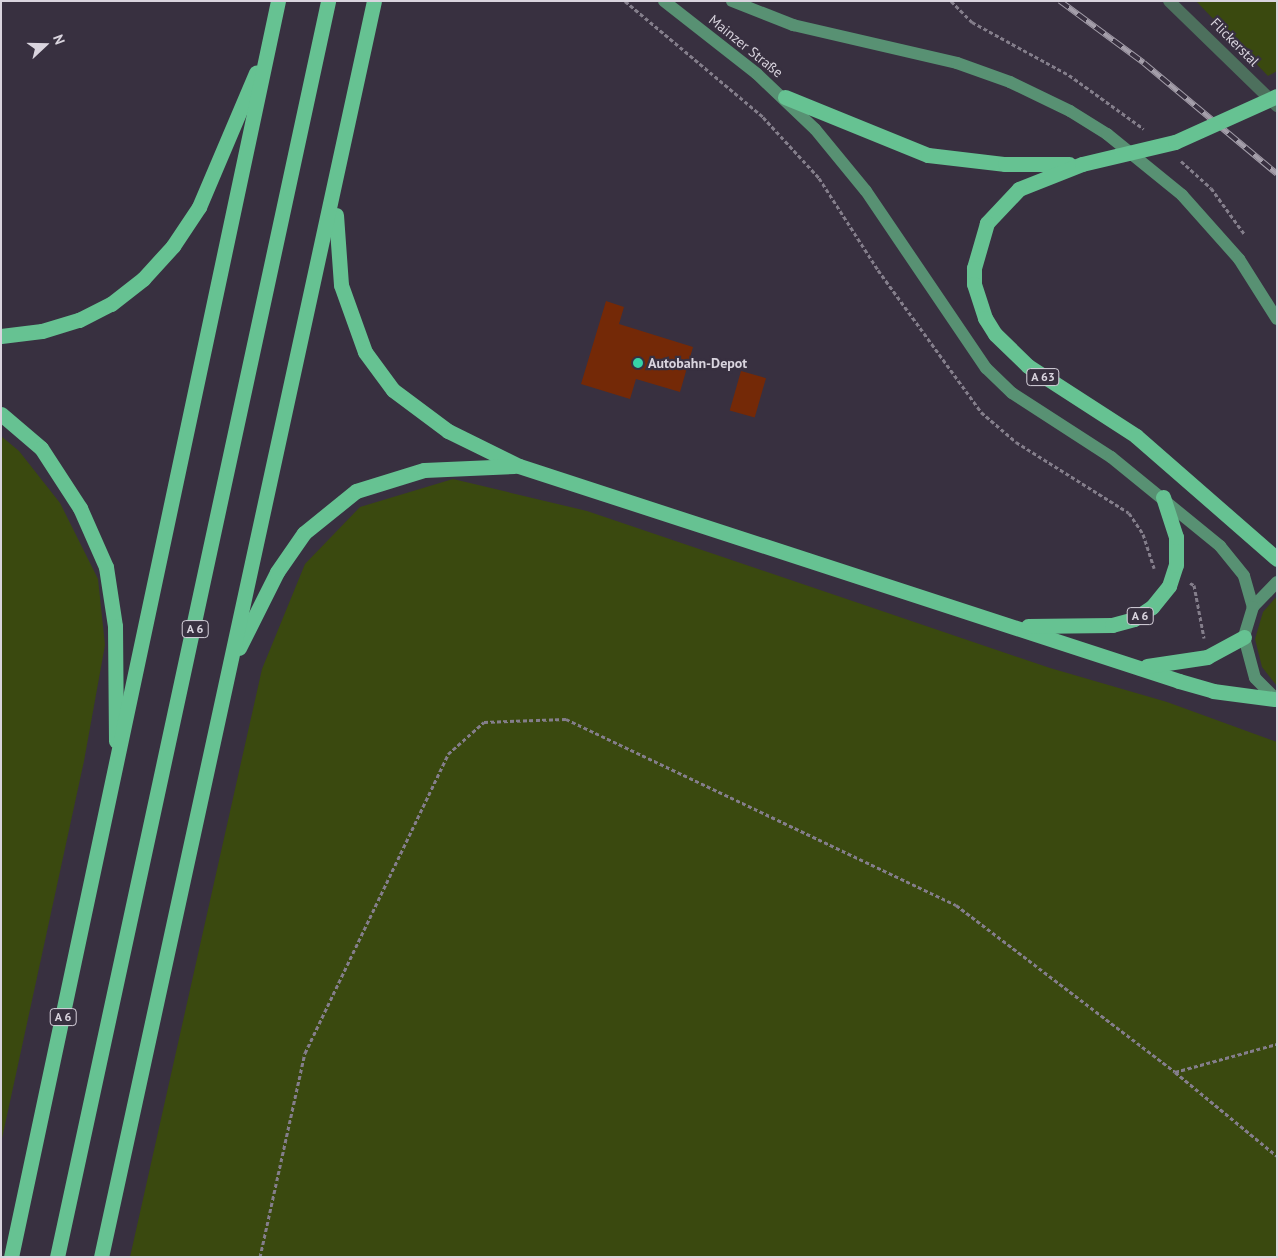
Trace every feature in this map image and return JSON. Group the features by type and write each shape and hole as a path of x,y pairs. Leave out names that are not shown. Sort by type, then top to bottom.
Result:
{"highway":[{"name":"A 6","path":"11,1257 115,777 278,1"},
{"name":"A 6","path":"57,1257 328,1"},
{"path":"101,1257 228,670 336,186 374,1"},
{"path":"1,336 42,331 78,320 111,304 143,279 173,246 199,207 271,37"},
{"path":"785,97 928,155 1005,164 1082,164 1175,142 1277,96"},
{"name":"A 63","path":"1082,164 1019,189 987,223 974,268 974,284 985,318 994,334 1028,366 1136,436 1277,559"},
{"path":"336,186 336,248 341,285 357,335 377,371 428,418 519,466 1213,691 1275,699"},
{"name":"A 6","path":"1,414 41,448 80,508 106,567 115,626 115,777"},
{"path":"228,670 277,572 304,533 356,490 402,474 519,466"},
{"name":"A 6","path":"1008,626 1112,625 1134,619 1152,607 1170,586 1176,566 1176,537 1163,497"},
{"path":"1140,666 1171,665 1207,657 1244,637"}],"main road":[{"name":"Mainzer Straße","path":"664,1 785,97 866,190 986,368 1012,393 1111,456 1163,497 1232,558 1244,576 1253,607"},
{"path":"732,1 793,26 957,63 1010,82 1070,111 1107,134 1182,195 1239,259 1277,319"},
{"path":"1275,699 1255,678 1244,637 1253,607 1277,582"}],"lane":[{"name":"Flickerstal","path":"1169,1 1204,32 1277,106"}],"path":[{"path":"260,1257 305,1053 448,754 484,722 566,719 956,904 1176,1072 1277,1156"},
{"path":"1176,1072 1277,1044"}],"green space":[{"path":"1196,1 1277,1 1277,71 1268,76"},
{"path":"1,436 19,451 60,503 98,579 105,645 84,761 1,1143"},
{"path":"453,479 587,511 1050,668 1167,702 1277,742 1277,1257 130,1257 262,669 305,564 360,507"},
{"path":"1277,596 1277,686 1262,667 1255,639 1263,612"}],"building":[{"name":"Autobahn-Depot","path":"606,301 624,307 619,324 693,347 680,392 636,379 630,399 581,384"},
{"path":"741,371 766,378 755,418 730,410"}],"railway":[{"path":"1060,1 1144,63 1277,174"}],"place":[{"name":"Autobahn-Depot","path":"638,363"}]}
